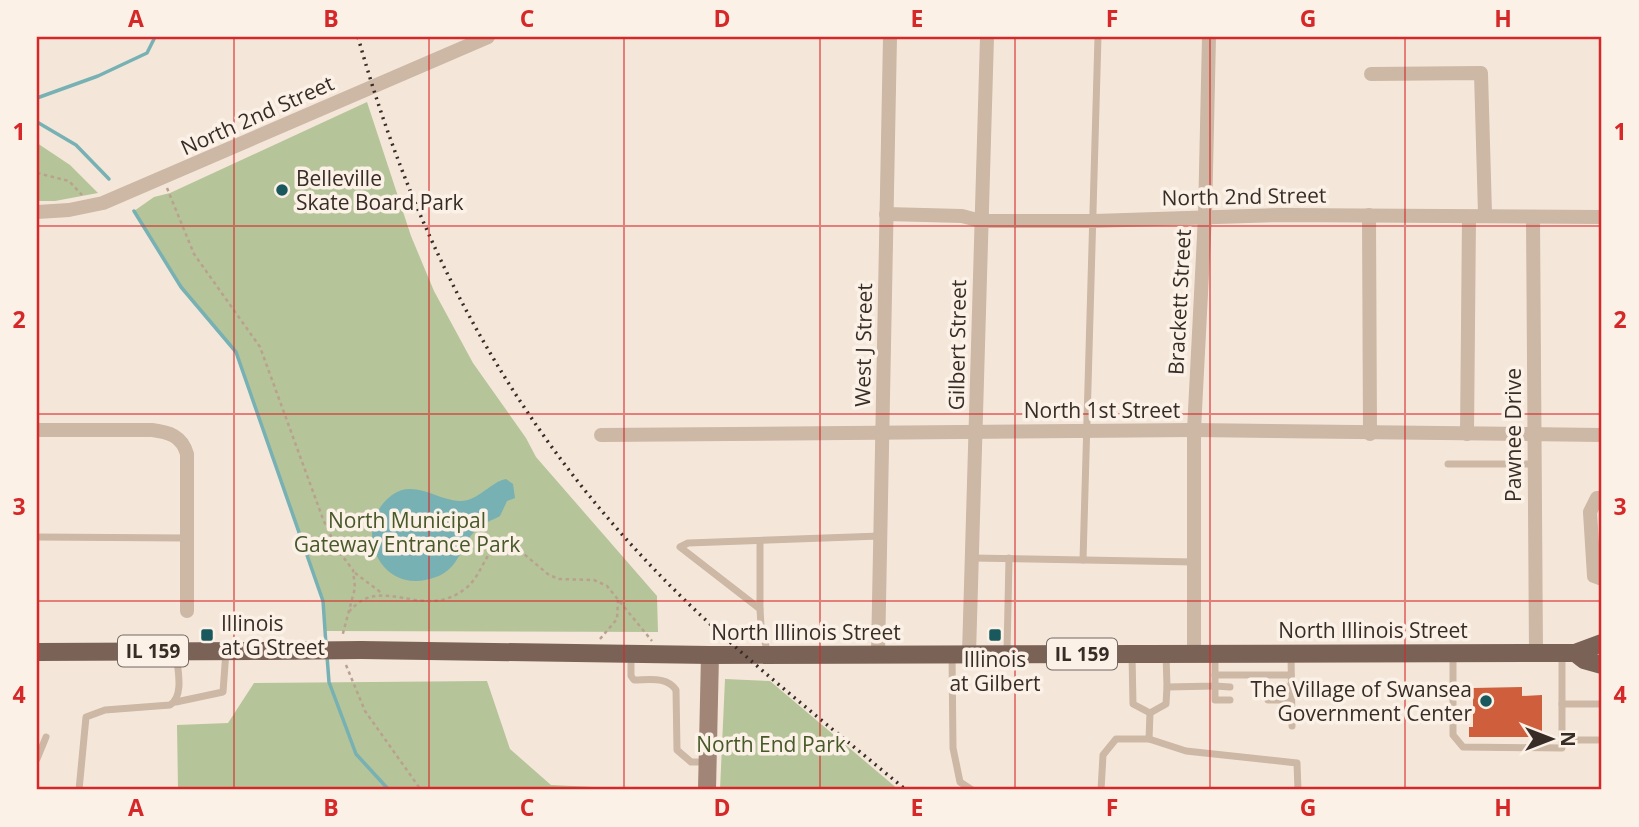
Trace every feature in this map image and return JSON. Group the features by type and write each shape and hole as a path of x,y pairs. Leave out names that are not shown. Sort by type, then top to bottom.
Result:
{"main road":[{"name":"North Illinois Street","path":"37,652 361,650 631,654 1569,653 1602,643"},
{"name":"North Illinois Street","path":"1569,653 1602,665"}],"street":[{"name":"North 2nd Street","path":"37,212 69,210 103,203 161,181 488,37"},
{"name":"West J Street","path":"878,654 890,37"},
{"name":"Gilbert Street","path":"961,654 972,558 987,37"},
{"name":"Brackett Street","path":"1194,653 1194,430 1205,216 1209,37"},
{"path":"1371,74 1481,74 1485,214"},
{"name":"North 2nd Street","path":"886,214 962,216 981,220 1094,221 1205,216 1469,217 1485,214 1602,217"},
{"path":"1369,215 1370,433"},
{"path":"1467,434 1469,217"},
{"name":"Pawnee Drive","path":"1533,217 1536,653"},
{"path":"37,430 152,430 166,432 178,438 187,454 187,611"},
{"name":"North 1st Street","path":"601,435 1194,430 1602,435"},
{"path":"1602,498 1597,498 1590,512 1594,576 1602,579"},
{"path":"707,790 710,654"}],"lane":[{"path":"1083,560 1098,37"},
{"path":"1448,464 1534,464"},
{"path":"761,609 680,547 688,543 880,536"},
{"path":"37,537 186,538"},
{"path":"760,542 761,626 768,654"},
{"path":"972,558 1194,562"},
{"path":"1007,654 1009,558"},
{"path":"176,650 179,694 176,702"},
{"path":"79,790 86,717 105,710 170,705 218,696 223,692 226,651"},
{"path":"1132,653 1133,704 1150,713"},
{"path":"1150,713 1166,704 1166,653"},
{"path":"1215,653 1215,700 1230,700"},
{"path":"1291,653 1292,726"},
{"path":"1453,653 1453,735 1458,744 1463,747 1562,748 1562,704 1569,653"},
{"path":"631,654 631,676 634,680 667,681 676,690 677,750 684,759 709,762"},
{"path":"961,654 953,748 960,782 972,790"},
{"path":"1215,675 1291,675"},
{"path":"1167,687 1230,687"},
{"path":"1270,687 1291,687"},
{"path":"1268,700 1291,700"},
{"path":"1562,704 1602,704"},
{"path":"1149,739 1150,713"},
{"path":"37,759 46,737"},
{"path":"1101,790 1103,755 1116,740 1149,739 1186,751 1297,763 1298,790"},
{"path":"1562,740 1602,740"}],"path":[{"path":"37,173 69,181 79,188 83,196"},
{"path":"161,181 170,193 194,254 260,347 323,519 337,548 369,586 386,595 428,603 447,599 465,589 492,549 512,544 549,575 559,579 594,580 607,586 646,633"},
{"path":"342,641 355,588 353,570"},
{"path":"347,614 361,600 386,595"},
{"path":"586,653 617,619 618,597"},
{"path":"343,655 365,711 421,790"}],"green space":[{"name":"North Municipal Gateway Entrance Park","path":"367,102 411,236 434,291 473,363 526,438 536,457 657,596 658,632 325,631 323,601 236,352 181,287 134,211 154,197 170,193"},
{"path":"37,143 70,165 98,193 55,201 37,201"},
{"name":"North End Park","path":"725,679 770,681 899,790 720,790"},
{"path":"487,681 510,749 551,785 661,790 178,790 177,725 228,723 254,683"}],"water":[{"path":"506,479 513,484 515,498 507,501 500,516 485,523 471,535 451,568 444,573 416,581 399,578 386,569 377,556 372,540 373,524 379,508 392,495 409,489 459,501 472,498"}],"building":[{"path":"1522,687 1522,696 1542,695 1542,737 1469,737 1469,727 1473,727 1473,688"}],"waterway":[{"path":"37,98 98,76 147,53 155,37"},
{"path":"37,122 76,145 109,179"},
{"path":"134,211 181,287 236,352 323,601 326,645"},
{"path":"327,656 329,682 356,754 389,790"}],"railway":[{"path":"358,37 407,183 437,253 510,386 553,448 600,509 681,597 776,682 906,790"}],"place":[{"name":"Belleville Skate Board Park","path":"282,190"},
{"name":"Illinois at G Street","path":"207,635"},
{"name":"Illinois at Gilbert","path":"995,635"},
{"name":"The Village of Swansea Government Center","path":"1486,701"}]}
